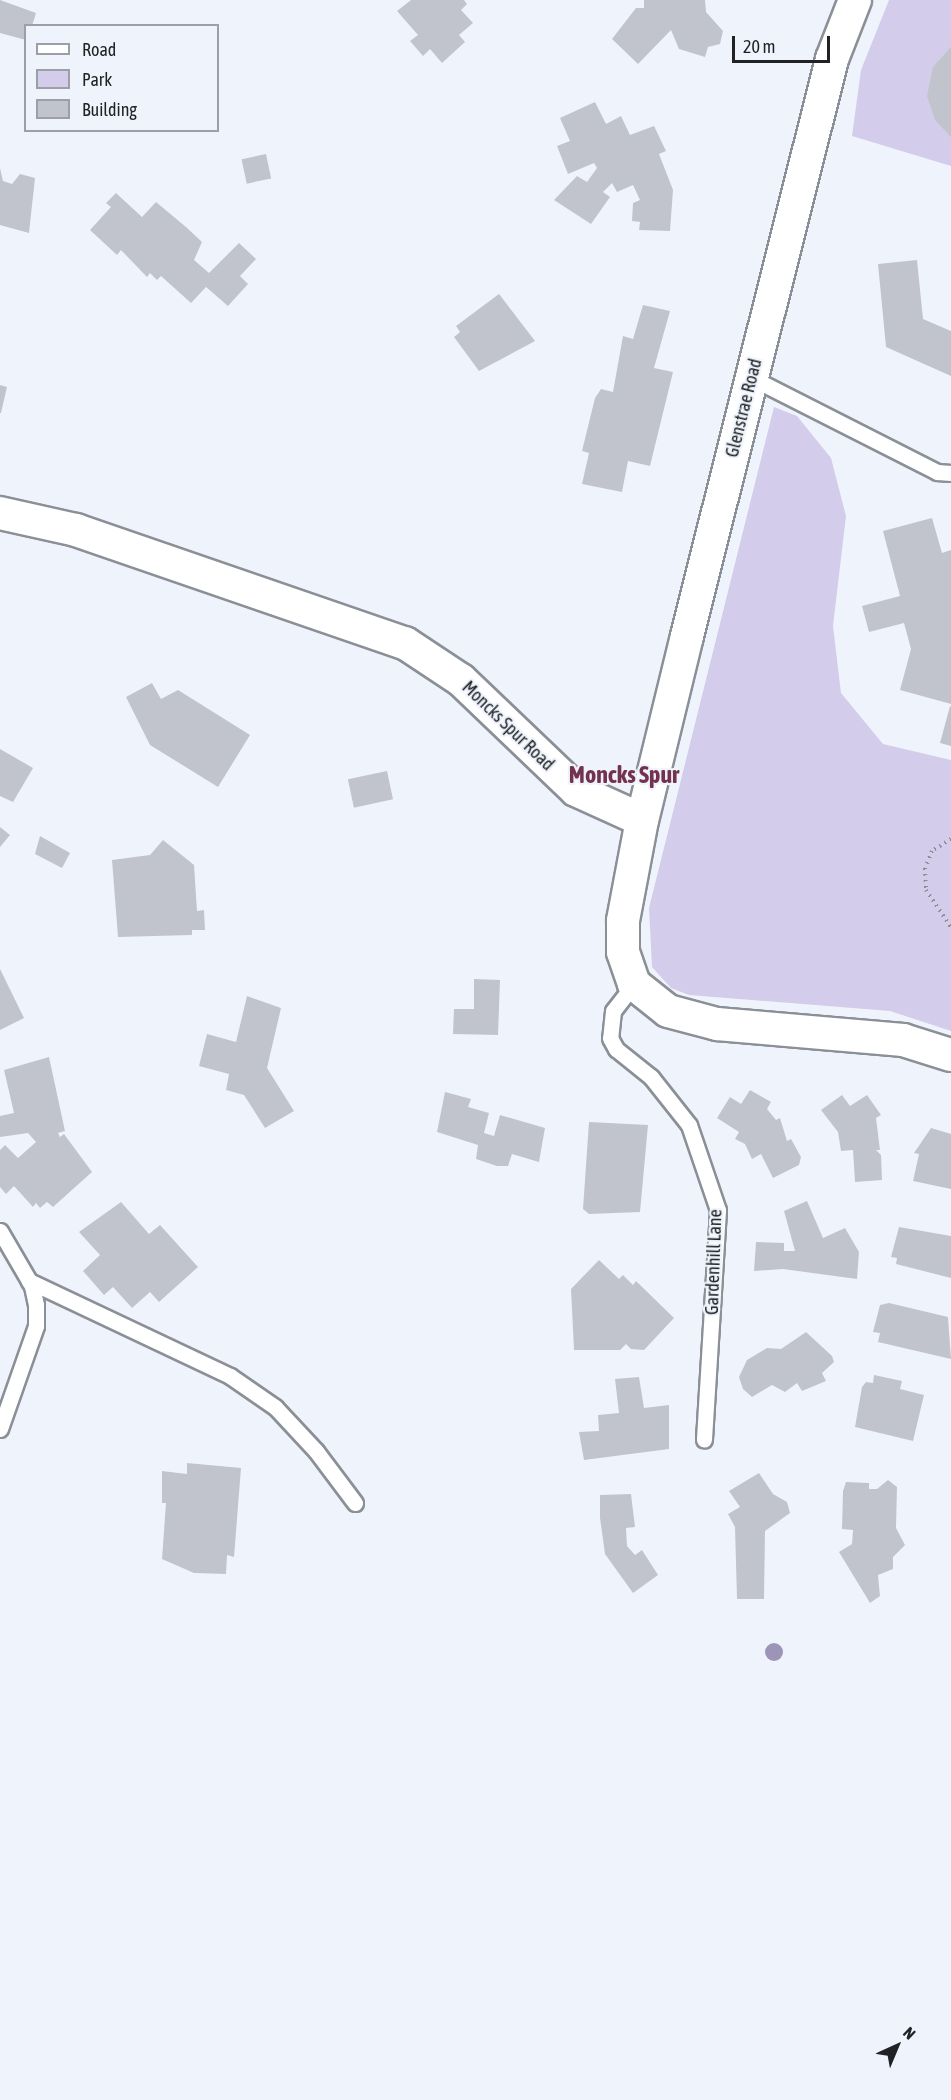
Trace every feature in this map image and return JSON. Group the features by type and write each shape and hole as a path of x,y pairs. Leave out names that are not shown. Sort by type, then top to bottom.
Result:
{"street":[{"name":"Glenstrae Road","path":"642,820 832,59 855,0"},
{"name":"Moncks Spur Road","path":"0,513 87,533 405,643 461,680 576,790 642,820"},
{"path":"642,820 622,921 623,952 634,984 653,1004 691,1018 903,1040 951,1055"}],"lane":[{"path":"752,378 937,472 951,473"},
{"name":"Gardenhill Lane","path":"634,984 613,1011 610,1038 616,1049 651,1077 689,1125 718,1210 704,1440"},
{"path":"0,1231 29,1281 36,1305 36,1326 0,1430"},
{"path":"29,1281 230,1376 275,1407 316,1451 355,1503"}],"path":[{"path":"951,838 932,852 925,868 926,890 951,927"}],"green space":[{"path":"889,0 951,0 951,166 852,136 861,70"},
{"path":"774,407 797,416 831,458 846,516 833,626 841,693 883,744 951,760 951,1031 890,1011 689,995 671,988 652,967 649,908"}],"building":[{"path":"0,0 36,13 33,24 24,24 24,39 0,33"},
{"path":"411,0 464,0 467,4 461,10 473,23 459,35 465,42 442,63 430,49 423,56 410,41 418,35 397,11"},
{"path":"644,0 705,0 706,12 723,31 720,44 708,47 705,57 679,49 671,30 638,64 612,39 636,8 644,8"},
{"path":"951,47 951,137 935,120 927,96 933,67"},
{"path":"595,102 606,124 621,116 630,135 654,126 666,151 659,154 673,190 670,231 639,230 640,222 632,221 633,203 640,200 633,185 617,192 612,183 603,192 610,197 591,224 554,200 577,176 587,182 597,168 594,163 568,174 557,146 570,141 560,118"},
{"path":"266,154 271,178 247,184 242,159"},
{"path":"0,168 3,181 12,184 20,174 35,178 29,233 0,225"},
{"path":"116,193 142,217 156,202 186,227 202,242 194,260 209,273 239,243 256,259 240,276 248,284 228,306 206,287 191,303 161,276 157,280 150,273 147,277 121,250 117,255 90,230 111,207 106,203"},
{"path":"917,260 923,319 951,331 951,376 886,347 878,264"},
{"path":"499,294 535,341 479,371 454,337 460,332 456,326"},
{"path":"643,305 670,311 654,368 673,372 650,466 628,461 622,492 582,484 589,453 582,451 595,398 601,389 613,392 623,336 633,339"},
{"path":"0,385 7,387 1,413 0,413"},
{"path":"932,518 942,553 951,550 951,704 900,690 911,649 904,623 869,632 862,606 900,596 883,531"},
{"path":"152,683 161,699 178,690 250,735 218,787 150,745 126,697"},
{"path":"951,707 951,746 940,743"},
{"path":"0,749 33,768 13,802 0,796"},
{"path":"387,771 393,799 354,808 348,779"},
{"path":"0,827 10,835 0,847"},
{"path":"40,836 70,853 62,868 35,854"},
{"path":"163,840 194,865 197,911 204,910 205,930 192,930 192,935 118,937 112,860 150,855"},
{"path":"0,969 24,1018 0,1030"},
{"path":"474,979 500,980 498,1035 453,1034 454,1009 474,1009"},
{"path":"247,996 281,1008 267,1068 294,1111 265,1128 244,1095 226,1090 229,1074 199,1066 207,1034 236,1042"},
{"path":"49,1057 65,1131 58,1133 60,1137 64,1134 92,1172 53,1207 47,1202 40,1208 36,1203 33,1207 14,1186 6,1194 0,1187 0,1150 5,1145 18,1158 36,1142 28,1133 0,1137 0,1116 14,1113 4,1070"},
{"path":"750,1090 771,1102 767,1109 776,1120 780,1118 787,1141 791,1139 801,1157 799,1165 773,1178 761,1154 752,1159 745,1144 735,1139 739,1132 717,1118 730,1097 741,1104"},
{"path":"445,1092 471,1099 468,1107 489,1113 484,1133 494,1136 500,1115 545,1128 539,1162 512,1154 508,1166 497,1166 476,1159 478,1145 437,1132"},
{"path":"842,1095 850,1106 867,1095 881,1115 876,1118 880,1150 876,1150 881,1155 882,1180 855,1182 853,1150 841,1151 838,1132 821,1110"},
{"path":"589,1122 648,1125 640,1212 589,1214 583,1209"},
{"path":"931,1128 951,1134 951,1189 913,1181 919,1154 914,1153"},
{"path":"807,1201 823,1238 845,1228 859,1252 857,1279 783,1269 754,1271 756,1242 784,1243 784,1251 795,1251 784,1211"},
{"path":"121,1202 149,1234 160,1225 198,1267 159,1302 150,1292 132,1308 113,1287 104,1295 83,1271 100,1255 79,1232"},
{"path":"899,1227 951,1236 951,1278 896,1264 897,1258 891,1257"},
{"path":"599,1260 619,1279 623,1275 633,1285 636,1281 674,1318 644,1350 631,1349 626,1344 620,1350 574,1350 571,1289"},
{"path":"889,1303 948,1317 951,1359 878,1342 880,1333 873,1332 880,1305"},
{"path":"806,1332 832,1356 834,1362 822,1373 826,1381 802,1391 797,1383 785,1392 772,1385 752,1397 743,1389 739,1377 747,1360 767,1348 781,1349"},
{"path":"874,1375 902,1381 900,1389 924,1395 913,1441 855,1427 862,1387 866,1382 873,1383"},
{"path":"639,1377 644,1408 669,1405 669,1449 584,1460 579,1432 599,1431 598,1415 619,1413 615,1379"},
{"path":"187,1463 241,1468 234,1557 227,1555 226,1574 194,1573 162,1559 166,1503 162,1503 162,1471 187,1474"},
{"path":"759,1473 773,1494 787,1502 790,1513 765,1531 764,1599 737,1599 735,1527 728,1514 740,1507 729,1491"},
{"path":"888,1480 897,1487 896,1528 905,1545 893,1557 893,1569 878,1575 880,1596 870,1603 839,1552 852,1544 853,1530 842,1529 843,1491 846,1482 869,1483 869,1489 877,1489"},
{"path":"631,1494 635,1527 626,1528 627,1546 635,1555 642,1550 658,1575 633,1593 605,1554 600,1518 600,1495"}],"district":[{"name":"Moncks Spur","path":"624,775"}]}
